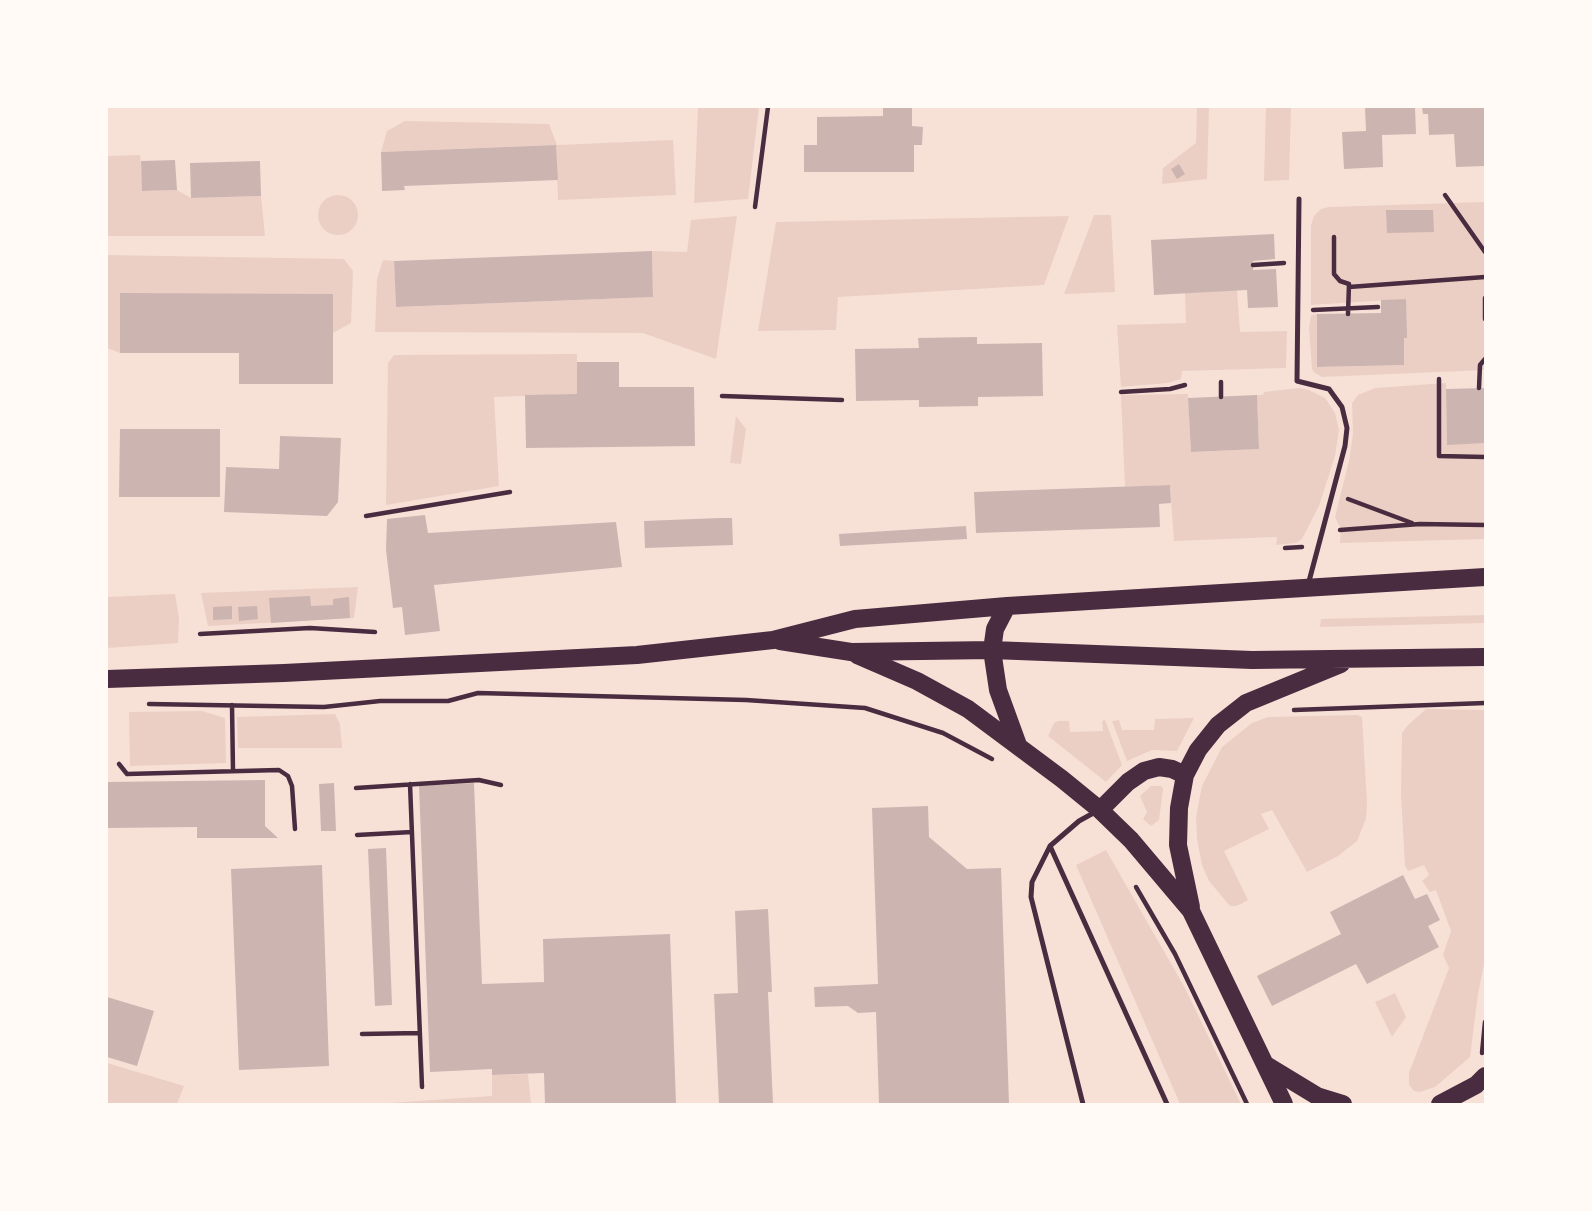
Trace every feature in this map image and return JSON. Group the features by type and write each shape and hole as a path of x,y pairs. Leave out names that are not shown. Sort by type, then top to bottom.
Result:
{"main road":[{"path":"107,679 309,672 637,655 773,640 855,619 1485,577"},
{"path":"1007,607 995,629 992,650 998,690 1018,745"},
{"path":"773,640 851,652 992,650 1252,660 1485,657"},
{"path":"851,652 917,681 968,709 1100,810 1158,869 1191,911 1284,1104"},
{"path":"1191,911 1178,845 1179,808 1185,775 1198,750 1218,725 1246,703 1349,660"},
{"path":"1100,810 1128,782 1144,771 1159,767 1185,775"},
{"path":"1266,1065 1317,1096 1343,1104"},
{"path":"1440,1104 1476,1085 1485,1076"}],"lane":[{"path":"1299,199 1297,381 1329,389 1342,407 1347,429 1345,446 1307,588"},
{"path":"1083,1104 1031,897 1032,882 1050,846 1079,821 1100,810"},
{"path":"1050,846 1167,1104"}],"path":[{"path":"755,207 768,107"},
{"path":"1444,195 1485,252"},
{"path":"1334,237 1334,274 1340,281 1349,284 1348,311"},
{"path":"1253,265 1298,262"},
{"path":"1349,287 1485,277"},
{"path":"1485,298 1485,319"},
{"path":"1298,311 1348,311 1378,307"},
{"path":"1479,388 1480,365 1485,359"},
{"path":"1439,379 1439,456 1485,457"},
{"path":"1221,397 1222,382"},
{"path":"1121,392 1170,389 1185,385"},
{"path":"722,396 842,400"},
{"path":"1333,489 1355,503 1416,524"},
{"path":"366,516 510,492"},
{"path":"1322,532 1416,524 1485,525"},
{"path":"200,634 310,628 375,632"},
{"path":"144,704 324,707 380,701 447,701 478,693 746,700 865,708 943,733 1001,764"},
{"path":"1290,710 1485,703"},
{"path":"232,705 233,771"},
{"path":"119,764 127,774 279,770 288,776 292,786 295,829"},
{"path":"356,788 479,780 501,785"},
{"path":"410,784 422,1087"},
{"path":"357,835 412,832"},
{"path":"1131,879 1175,954 1247,1104"},
{"path":"362,1034 420,1033"}],"shaded area":[{"path":"698,107 759,107 748,199 694,203"},
{"path":"1197,107 1209,107 1207,179 1162,184 1163,168 1196,143"},
{"path":"1266,107 1291,107 1289,180 1264,181"},
{"path":"405,121 549,124 557,145 673,140 676,195 558,200 556,145 381,152 387,131"},
{"path":"140,155 143,191 177,190 191,198 261,196 265,236 107,236 107,156"},
{"path":"338,195 346,196 352,201 357,207 357,223 352,229 346,234 338,235 330,234 324,229 319,223 318,215 319,207 324,201 330,196"},
{"path":"1485,202 1485,370 1322,377 1315,373 1312,369 1309,328 1311,315 1317,314 1318,367 1403,365 1405,299 1311,305 1311,225 1314,216 1321,209 1329,207"},
{"path":"1094,215 1111,215 1115,292 1064,294"},
{"path":"737,216 716,359 643,333 375,332 377,279 383,260 394,261 396,307 653,297 652,251 687,252 691,220"},
{"path":"1069,216 1044,285 838,297 836,330 758,331 776,222"},
{"path":"107,255 344,259 353,271 351,323 333,333 333,294 120,294 120,353 107,348"},
{"path":"1237,290 1240,332 1287,331 1286,368 1182,371 1181,379 1168,383 1121,387 1117,325 1186,323 1185,293"},
{"path":"577,354 577,394 494,397 499,486 386,505 388,363 394,355"},
{"path":"1446,383 1447,444 1485,443 1485,539 1340,543 1341,529 1335,517 1349,461 1353,434 1352,403 1358,395 1375,388"},
{"path":"1299,388 1325,398 1335,413 1339,430 1335,456 1319,506 1302,539 1296,543 1276,545 1277,537 1174,541 1170,485 1125,487 1121,395 1188,394 1191,452 1259,449 1257,395"},
{"path":"736,416 746,429 741,464 730,463"},
{"path":"358,587 354,618 208,626 201,593"},
{"path":"175,594 179,618 178,643 107,648 107,597"},
{"path":"1485,615 1485,623 1320,627 1321,619"},
{"path":"1426,709 1485,710 1485,959 1470,1057 1435,1087 1420,1092 1414,1091 1409,1085 1409,1073 1449,968 1443,955 1451,931 1436,890 1430,892 1422,881 1429,875 1424,865 1408,871 1405,866 1401,795 1402,733"},
{"path":"202,711 225,718 226,763 130,766 129,712"},
{"path":"335,714 340,724 342,748 238,748 237,717"},
{"path":"1268,717 1362,717 1367,802 1366,819 1357,841 1338,856 1307,872 1272,810 1261,814 1269,829 1224,851 1248,900 1237,906 1230,906 1209,881 1202,865 1197,839 1196,817 1202,786 1222,747 1252,723"},
{"path":"1194,718 1177,751 1152,750 1127,761 1112,721 1119,720 1122,730 1154,730 1155,719"},
{"path":"1105,720 1122,765 1106,782 1048,736 1054,723 1058,721 1069,721 1070,732 1103,731 1102,721"},
{"path":"1151,786 1161,786 1163,789 1159,820 1151,826 1143,819 1147,812 1140,796"},
{"path":"1106,850 1185,988 1241,1104 1180,1104 1076,865"},
{"path":"1395,993 1406,1017 1392,1037 1375,1002"},
{"path":"107,1063 184,1086 177,1104 107,1104"},
{"path":"528,1074 531,1104 389,1103 492,1096 492,1075"}],"building":[{"path":"883,107 912,107 912,126 923,127 922,145 914,145 914,172 804,172 804,145 817,145 817,117 883,116"},
{"path":"1365,107 1415,107 1416,134 1382,135 1383,167 1344,169 1342,132 1366,131"},
{"path":"1422,107 1485,107 1485,166 1456,167 1454,134 1429,135 1428,114 1423,114"},
{"path":"556,145 558,180 404,186 405,190 382,191 381,152"},
{"path":"175,160 177,190 142,191 141,161"},
{"path":"260,161 261,196 191,198 190,163"},
{"path":"1179,164 1185,174 1177,179 1171,169"},
{"path":"1386,210 1433,210 1434,232 1387,233"},
{"path":"1274,234 1275,259 1253,261 1253,270 1276,269 1278,307 1248,308 1247,290 1154,295 1151,240"},
{"path":"652,251 653,297 396,307 394,261"},
{"path":"120,293 333,294 333,384 239,384 239,353 120,353"},
{"path":"1406,299 1407,338 1404,338 1404,365 1317,367 1317,314 1381,313 1381,300"},
{"path":"977,337 977,344 1042,343 1043,396 978,397 978,406 919,407 919,400 856,401 855,349 919,348 918,338"},
{"path":"577,362 619,362 619,387 694,387 695,446 526,448 525,395 577,394"},
{"path":"1485,388 1485,443 1447,445 1446,389"},
{"path":"1257,395 1259,449 1191,452 1188,398"},
{"path":"120,429 220,429 220,497 119,497"},
{"path":"280,436 341,438 338,502 327,516 224,512 226,467 279,469"},
{"path":"1170,485 1171,503 1159,504 1160,527 976,533 974,492"},
{"path":"425,515 428,533 616,522 622,567 434,585 440,631 405,635 402,607 393,608 386,550 387,519"},
{"path":"732,518 733,545 645,548 644,521"},
{"path":"966,526 967,539 840,546 839,534"},
{"path":"310,596 311,606 333,605 333,599 349,597 350,618 271,623 269,598"},
{"path":"232,606 232,619 213,620 213,607"},
{"path":"257,606 258,619 239,621 238,607"},
{"path":"265,780 265,826 278,838 197,838 197,827 107,828 107,782"},
{"path":"334,783 336,831 321,831 319,784"},
{"path":"474,783 482,984 544,982 543,939 670,934 676,1104 545,1104 544,1073 492,1075 492,1069 430,1072 419,786"},
{"path":"928,806 929,837 967,869 1001,868 1009,1104 879,1104 876,1012 858,1013 848,1006 815,1007 814,987 878,984 872,808"},
{"path":"386,848 392,1005 375,1006 368,849"},
{"path":"322,865 329,1066 239,1070 231,869"},
{"path":"1403,875 1415,899 1427,894 1440,920 1428,926 1439,947 1367,984 1356,964 1272,1006 1257,976 1341,934 1330,912"},
{"path":"768,909 772,992 768,992 773,1104 719,1104 714,994 738,993 735,911"},
{"path":"107,997 154,1011 137,1066 107,1057"}]}
